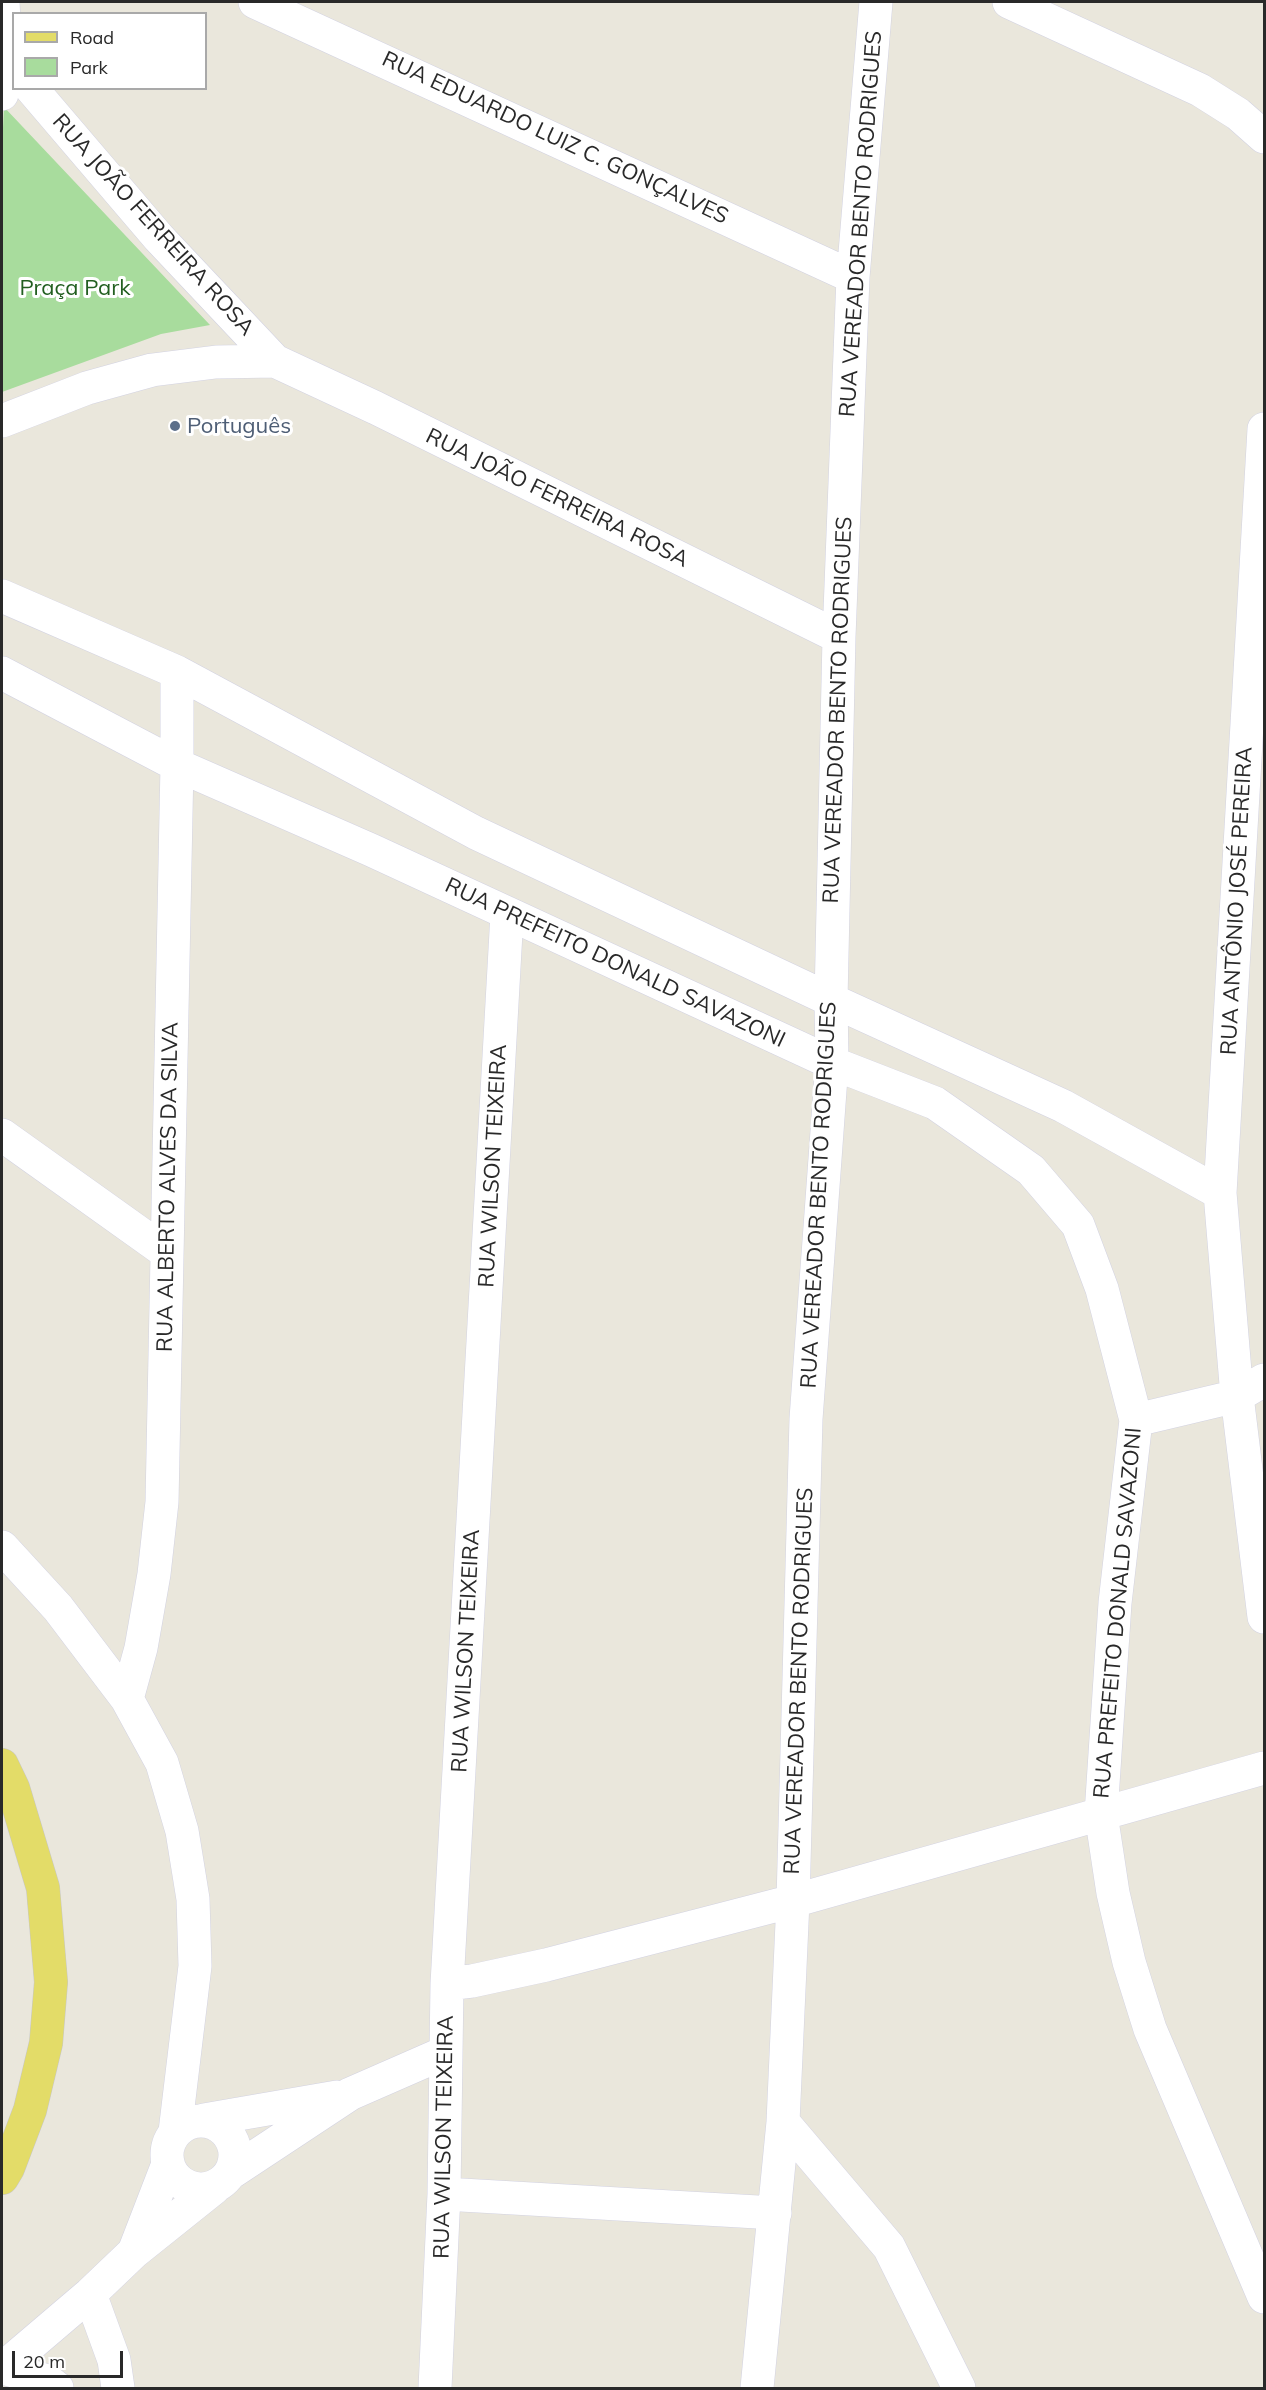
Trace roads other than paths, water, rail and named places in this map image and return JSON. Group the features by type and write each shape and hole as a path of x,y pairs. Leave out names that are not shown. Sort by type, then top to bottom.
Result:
{"main road":[{"path":"2,1765 13,1788 43,1888 51,1982 46,2043 30,2110 2,2178"}],"street":[{"path":"2,94 10,63 3,2"},
{"name":"RUA EDUARDO LUIZ C. GONÇALVES","path":"255,2 853,277"},
{"name":"RUA VEREADOR BENTO RODRIGUES","path":"757,2388 783,2122 793,1901 806,1419 832,1063 831,1000 839,637 853,277 876,2"},
{"path":"1009,2 1200,90 1238,114 1264,137"},
{"name":"RUA JOÃO FERREIRA ROSA","path":"33,90 159,238 275,362 386,414 839,637"},
{"name":"RUA JOÃO FERREIRA ROSA","path":"2,421 87,388 152,370 216,363 275,362"},
{"name":"RUA ANTÔNIO JOSÉ PEREIRA","path":"1220,1193 1264,429"},
{"path":"2,596 177,672 476,832 1063,1107 1220,1193 1251,1388 1264,1617"},
{"name":"RUA ALBERTO ALVES DA SILVA","path":"127,1699 141,1648 154,1574 162,1502 177,672"},
{"name":"RUA PREFEITO DONALD SAVAZONI","path":"2,673 177,765 371,850 832,1063 935,1103 1031,1170 1078,1226 1102,1289 1136,1420 1115,1603 1101,1814 1113,1893 1129,1962 1150,2029 1264,2297"},
{"name":"RUA WILSON TEIXEIRA","path":"435,2388 444,2194 447,1984 507,914"},
{"path":"2,1135 166,1252"},
{"path":"1136,1420 1251,1388"},
{"path":"2,1547 58,1608 127,1699 162,1763 182,1831 193,1899 195,1966 190,2126"},
{"path":"447,1984 546,1965 793,1901 1264,1768"},
{"path":"2,2368 90,2294 134,2252 223,2180 350,2094 446,2052"},
{"path":"134,2252 168,2164 169,2142 190,2126 350,2094"},
{"path":"783,2122 889,2247 959,2388"},
{"path":"168,2164 180,2183 202,2190 223,2180 236,2161 236,2150 232,2139 215,2124 190,2126"},
{"path":"444,2194 775,2213"},
{"path":"90,2294 114,2360 118,2388"},
{"path":"2,2368 48,2381 57,2388"}],"place":[{"name":"Português","path":"175,426"}],"park label":[{"name":"Praça Park","path":"75,288"}]}
